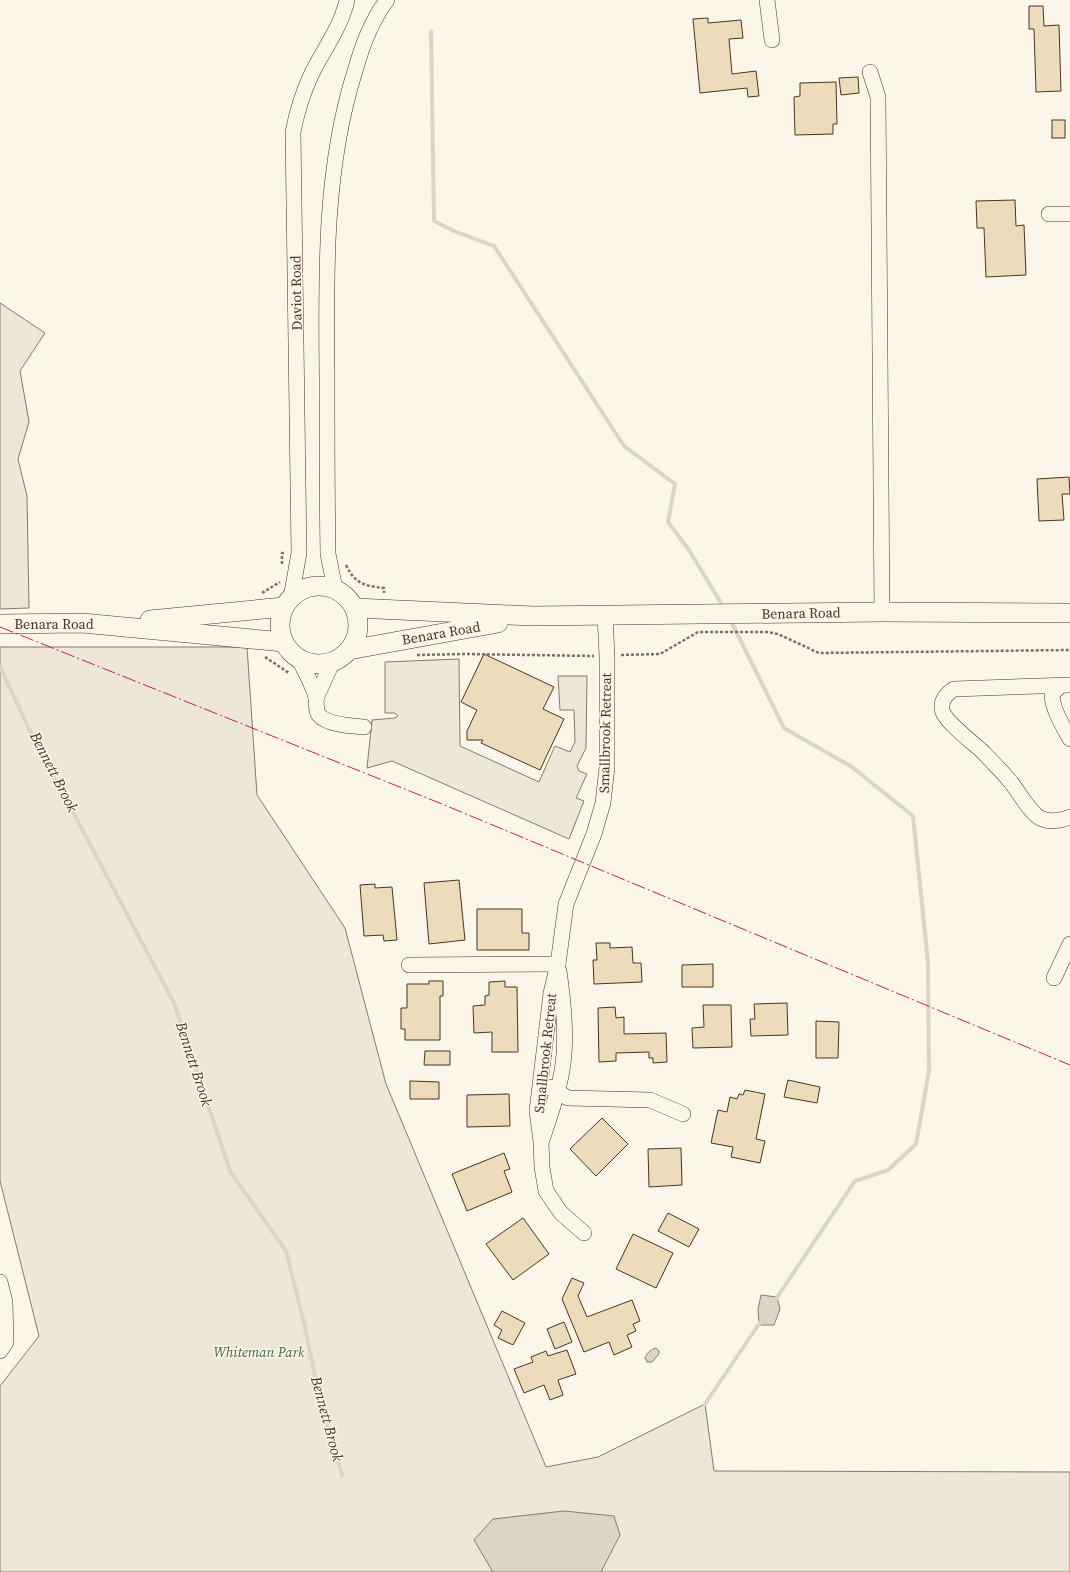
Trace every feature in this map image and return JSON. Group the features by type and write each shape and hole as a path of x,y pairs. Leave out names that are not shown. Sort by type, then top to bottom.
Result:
{"main road":[{"path":"311,586 323,586 335,589 343,594 350,600 355,608 358,619 358,630 355,640 349,650 333,661 321,664 309,662 290,651 284,642 280,631 280,619 287,603 300,590 311,586"},
{"name":"Benara Road","path":"107,624 287,603"},
{"name":"Benara Road","path":"355,608 533,616 882,612 1070,613"},
{"name":"Benara Road","path":"349,650 533,616"},
{"name":"Benara Road","path":"0,624 82,622 284,642"}],"street":[{"name":"Daviot Road","path":"287,603 299,553 293,132 303,93 312,73 338,27 347,0"},
{"path":"335,589 328,554 326,275 332,186 340,132 350,84 365,40 375,18 388,0"},
{"path":"767,0 772,40"},
{"path":"870,72 878,97 882,612"},
{"path":"1049,214 1070,214"},
{"name":"Smallbrook Retreat","path":"584,1233 561,1212 546,1190 542,1167 541,1142 537,1111 551,993 558,964 566,904 594,834 604,803 607,767 607,656 605,615"},
{"path":"298,657 309,678 316,698 319,715 325,720 335,723 364,727"},
{"path":"316,698 333,661"},
{"path":"1065,685 1052,694 1052,700 1061,724 1070,739"},
{"path":"1065,685 954,689 945,697 942,709 950,723 972,741 1001,770 1036,815 1050,821 1060,821 1070,818"},
{"path":"1054,978 1070,944"},
{"path":"409,966 558,964"},
{"name":"Smallbrook Retreat","path":"541,1142 557,1092 564,1054 563,998 558,964"},
{"path":"540,1082 568,1098 650,1100 683,1114"},
{"path":"0,1282 6,1302 6,1342 0,1351"}],"path":[{"path":"282,567 282,553 299,553"},
{"path":"328,554 340,554 350,573 364,586 384,588 385,610"},
{"path":"261,593 281,581"},
{"path":"729,632 778,634 819,653 1070,650"}],"green space":[{"path":"0,303 45,333 20,371 29,422 18,459 27,496 29,608 0,609"},
{"name":"Whiteman Park","path":"0,647 247,647 257,795 345,928 386,1084 546,1467 598,1457 705,1404 714,1471 1070,1472 1070,1572 0,1572 0,1386 39,1336 0,1181"}],"shaded area":[{"path":"459,659 460,746 539,782 555,746 570,752 575,742 574,710 560,710 558,676 587,676 586,748 577,766 579,771 587,774 576,798 584,801 569,839 392,761 367,768 372,720 395,718 398,716 395,713 385,713 385,662"},
{"path":"761,1295 777,1297 780,1309 774,1325 759,1325 758,1309"},
{"path":"656,1348 659,1351 659,1354 652,1362 647,1362 645,1358 646,1355"},
{"path":"564,1511 614,1516 620,1535 601,1572 493,1572 474,1540 493,1519"}],"building":[{"path":"1029,6 1043,6 1044,26 1059,25 1061,91 1036,92 1034,29 1029,29"},
{"path":"708,18 708,23 741,20 743,38 729,39 732,74 756,71 759,96 748,97 747,88 700,93 693,19"},
{"path":"858,77 859,93 841,95 839,78"},
{"path":"836,82 837,124 833,124 833,134 795,135 794,97 800,96 800,83"},
{"path":"1052,120 1065,120 1065,138 1052,138"},
{"path":"1015,200 1016,226 1024,225 1026,275 986,277 984,228 977,228 976,201"},
{"path":"1069,477 1070,494 1062,494 1064,520 1039,521 1037,479"},
{"path":"484,654 554,687 543,709 564,719 540,770 481,743 483,740 467,740 467,731 477,710 461,702"},
{"path":"459,880 465,940 429,944 424,883"},
{"path":"375,884 375,888 392,887 397,940 384,941 383,935 364,936 360,885"},
{"path":"477,909 522,909 522,933 529,933 529,950 477,950"},
{"path":"596,943 610,943 610,948 632,947 633,963 641,963 642,982 594,984 593,960 597,960"},
{"path":"713,964 713,987 682,987 682,965"},
{"path":"429,981 443,981 443,996 440,996 440,1040 405,1040 405,1029 401,1029 401,1008 407,1008 407,984 429,984"},
{"path":"505,981 505,987 517,987 518,1052 492,1052 492,1032 474,1033 473,1006 485,1005 485,996 489,995 489,982"},
{"path":"787,1003 788,1035 751,1036 750,1019 755,1019 754,1004"},
{"path":"703,1005 731,1005 732,1047 693,1048 692,1028 704,1027"},
{"path":"615,1007 616,1018 624,1017 624,1034 666,1033 667,1062 653,1063 653,1058 649,1058 649,1052 616,1053 616,1061 599,1062 598,1008"},
{"path":"816,1021 839,1022 838,1058 816,1058"},
{"path":"425,1051 450,1051 450,1065 424,1065"},
{"path":"788,1080 820,1087 817,1103 784,1097"},
{"path":"410,1081 439,1082 439,1099 410,1099"},
{"path":"745,1090 765,1094 756,1139 765,1141 760,1163 731,1157 733,1147 711,1143 718,1110 727,1112 730,1097 737,1099 739,1094 743,1095"},
{"path":"509,1094 510,1126 467,1127 467,1095"},
{"path":"602,1118 628,1144 596,1176 570,1149"},
{"path":"681,1148 682,1185 649,1187 648,1149"},
{"path":"504,1153 510,1169 504,1171 512,1192 467,1211 452,1174"},
{"path":"668,1213 699,1229 689,1247 658,1231"},
{"path":"523,1218 549,1254 513,1280 486,1244"},
{"path":"633,1234 673,1253 656,1288 616,1269"},
{"path":"572,1278 584,1283 578,1296 587,1317 632,1300 640,1321 633,1324 636,1331 627,1335 632,1347 614,1355 609,1342 584,1352 562,1299"},
{"path":"502,1311 525,1323 513,1345 498,1338 502,1330 494,1325"},
{"path":"564,1322 572,1342 555,1349 547,1329"},
{"path":"567,1350 576,1374 558,1380 563,1395 550,1400 544,1385 524,1393 514,1369 533,1362 531,1357 546,1351 548,1356"}],"waterway":[{"path":"431,31 434,221 454,231 494,246 624,446 675,484 668,522 689,550 724,608"},
{"path":"730,619 784,728 852,767 913,816 928,963 929,1071 916,1144 888,1170 855,1181 774,1302"},
{"name":"Bennett Brook","path":"0,667 30,731 174,1003 230,1171 286,1251 304,1323 321,1406 342,1475"},
{"path":"705,1404 761,1321"}],"power":[{"path":"0,627 442,804 1070,1065"}]}
